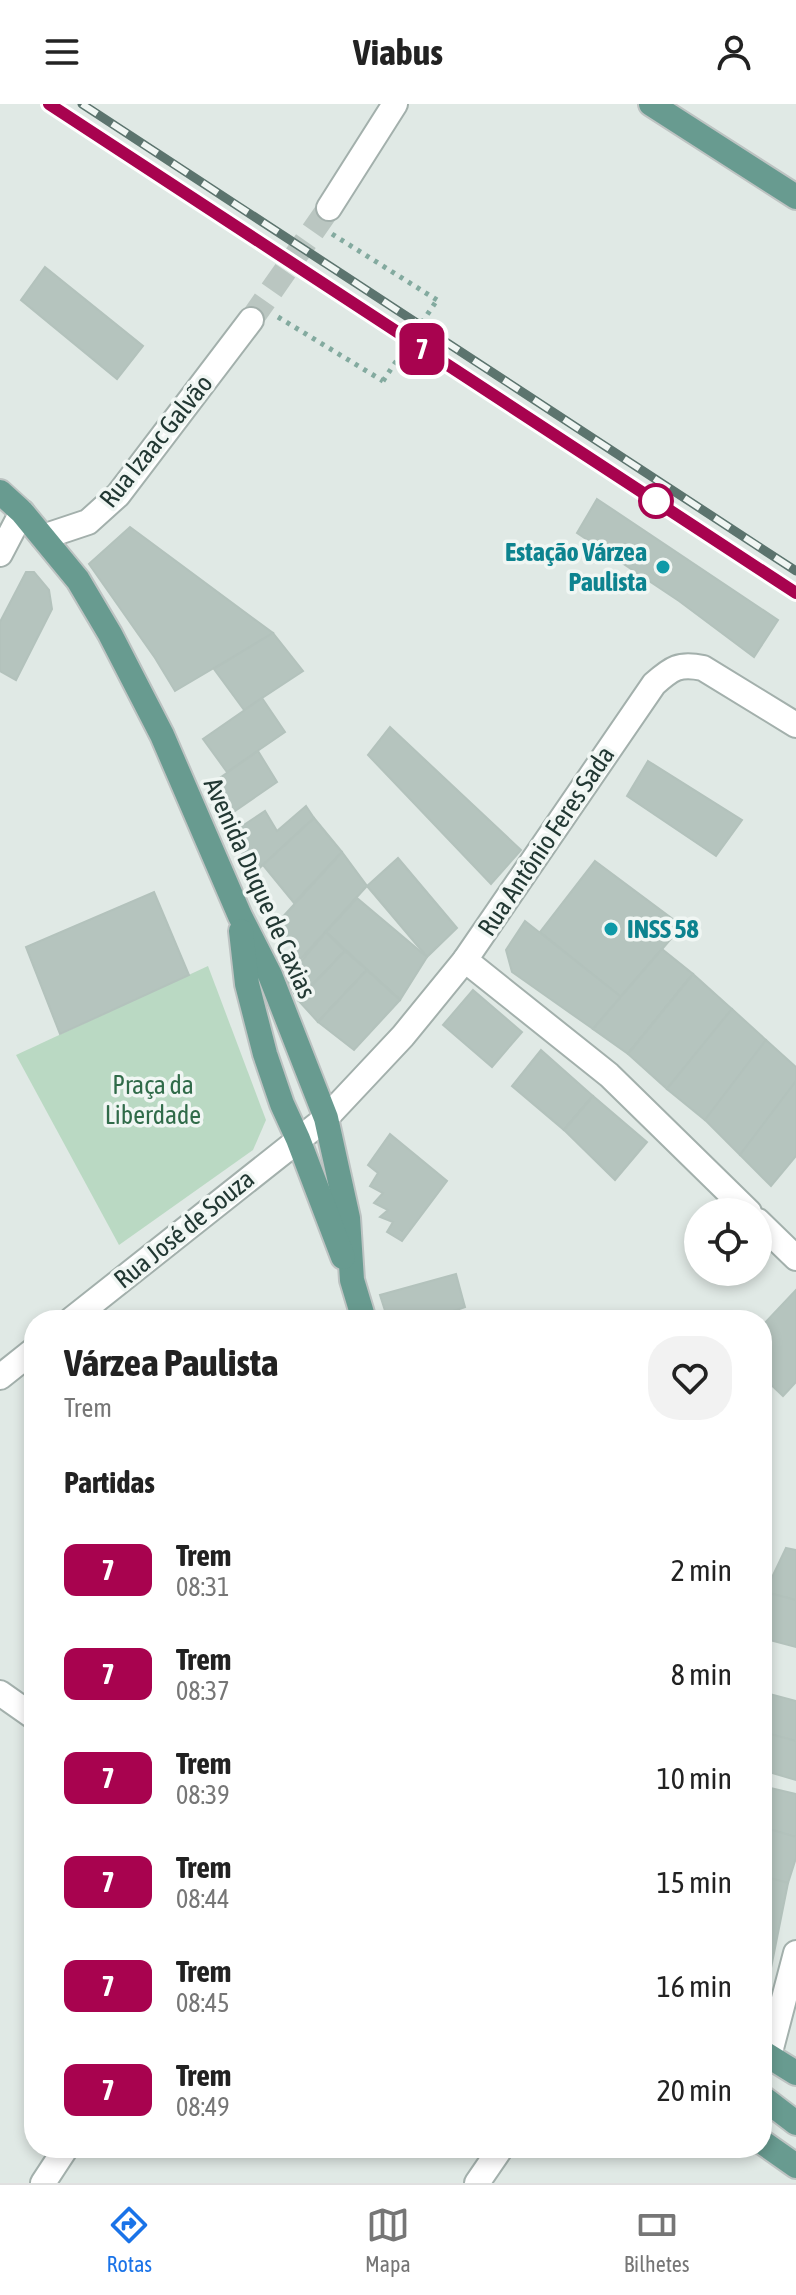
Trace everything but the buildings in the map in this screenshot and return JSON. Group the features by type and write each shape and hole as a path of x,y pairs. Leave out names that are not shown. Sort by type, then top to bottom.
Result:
{"main road":[{"path":"651,104 796,197"},
{"name":"Avenida Duque de Caxias","path":"0,492 22,512 78,580 110,634 162,735 240,916 270,975 326,1118 348,1218 352,1280 361,1310"},
{"path":"240,916 247,984 265,1054 352,1280"},
{"path":"772,2058 796,2073"},
{"path":"772,2105 796,2123"},
{"path":"772,2149 796,2166"}],"street":[{"path":"329,208 395,104"},
{"name":"Rua Izaac Galvão","path":"43,537 88,522 118,495 263,318"},
{"path":"0,554 22,512"},
{"name":"Rua Antônio Feres Sada","path":"298,1139 326,1118 403,1036 465,960 654,684 669,671 686,664 703,668 796,725"},
{"path":"465,960 609,1075 735,1198"},
{"name":"Rua José de Souza","path":"84,1310 298,1139"},
{"path":"772,1235 796,1258"},
{"path":"0,1377 24,1358"},
{"path":"0,1693 24,1710"},
{"path":"772,2034 796,1953"},
{"path":"43,2183 59,2158"},
{"path":"477,2183 494,2158"}],"path":[{"path":"263,318 383,381 437,300 330,234"}],"green space":[{"name":"Praça da Liberdade","path":"208,966 266,1120 253,1150 119,1245 16,1055"}],"tunnel":[{"path":"251,320 329,208"}],"railway":[{"path":"49,104 796,593"},
{"path":"82,104 796,571"}],"train":[{"name":"7","path":"49,104 796,593"}],"place":[{"name":"Estação Várzea Paulista","path":"663,567"},
{"name":"INSS 58","path":"611,929"}]}
